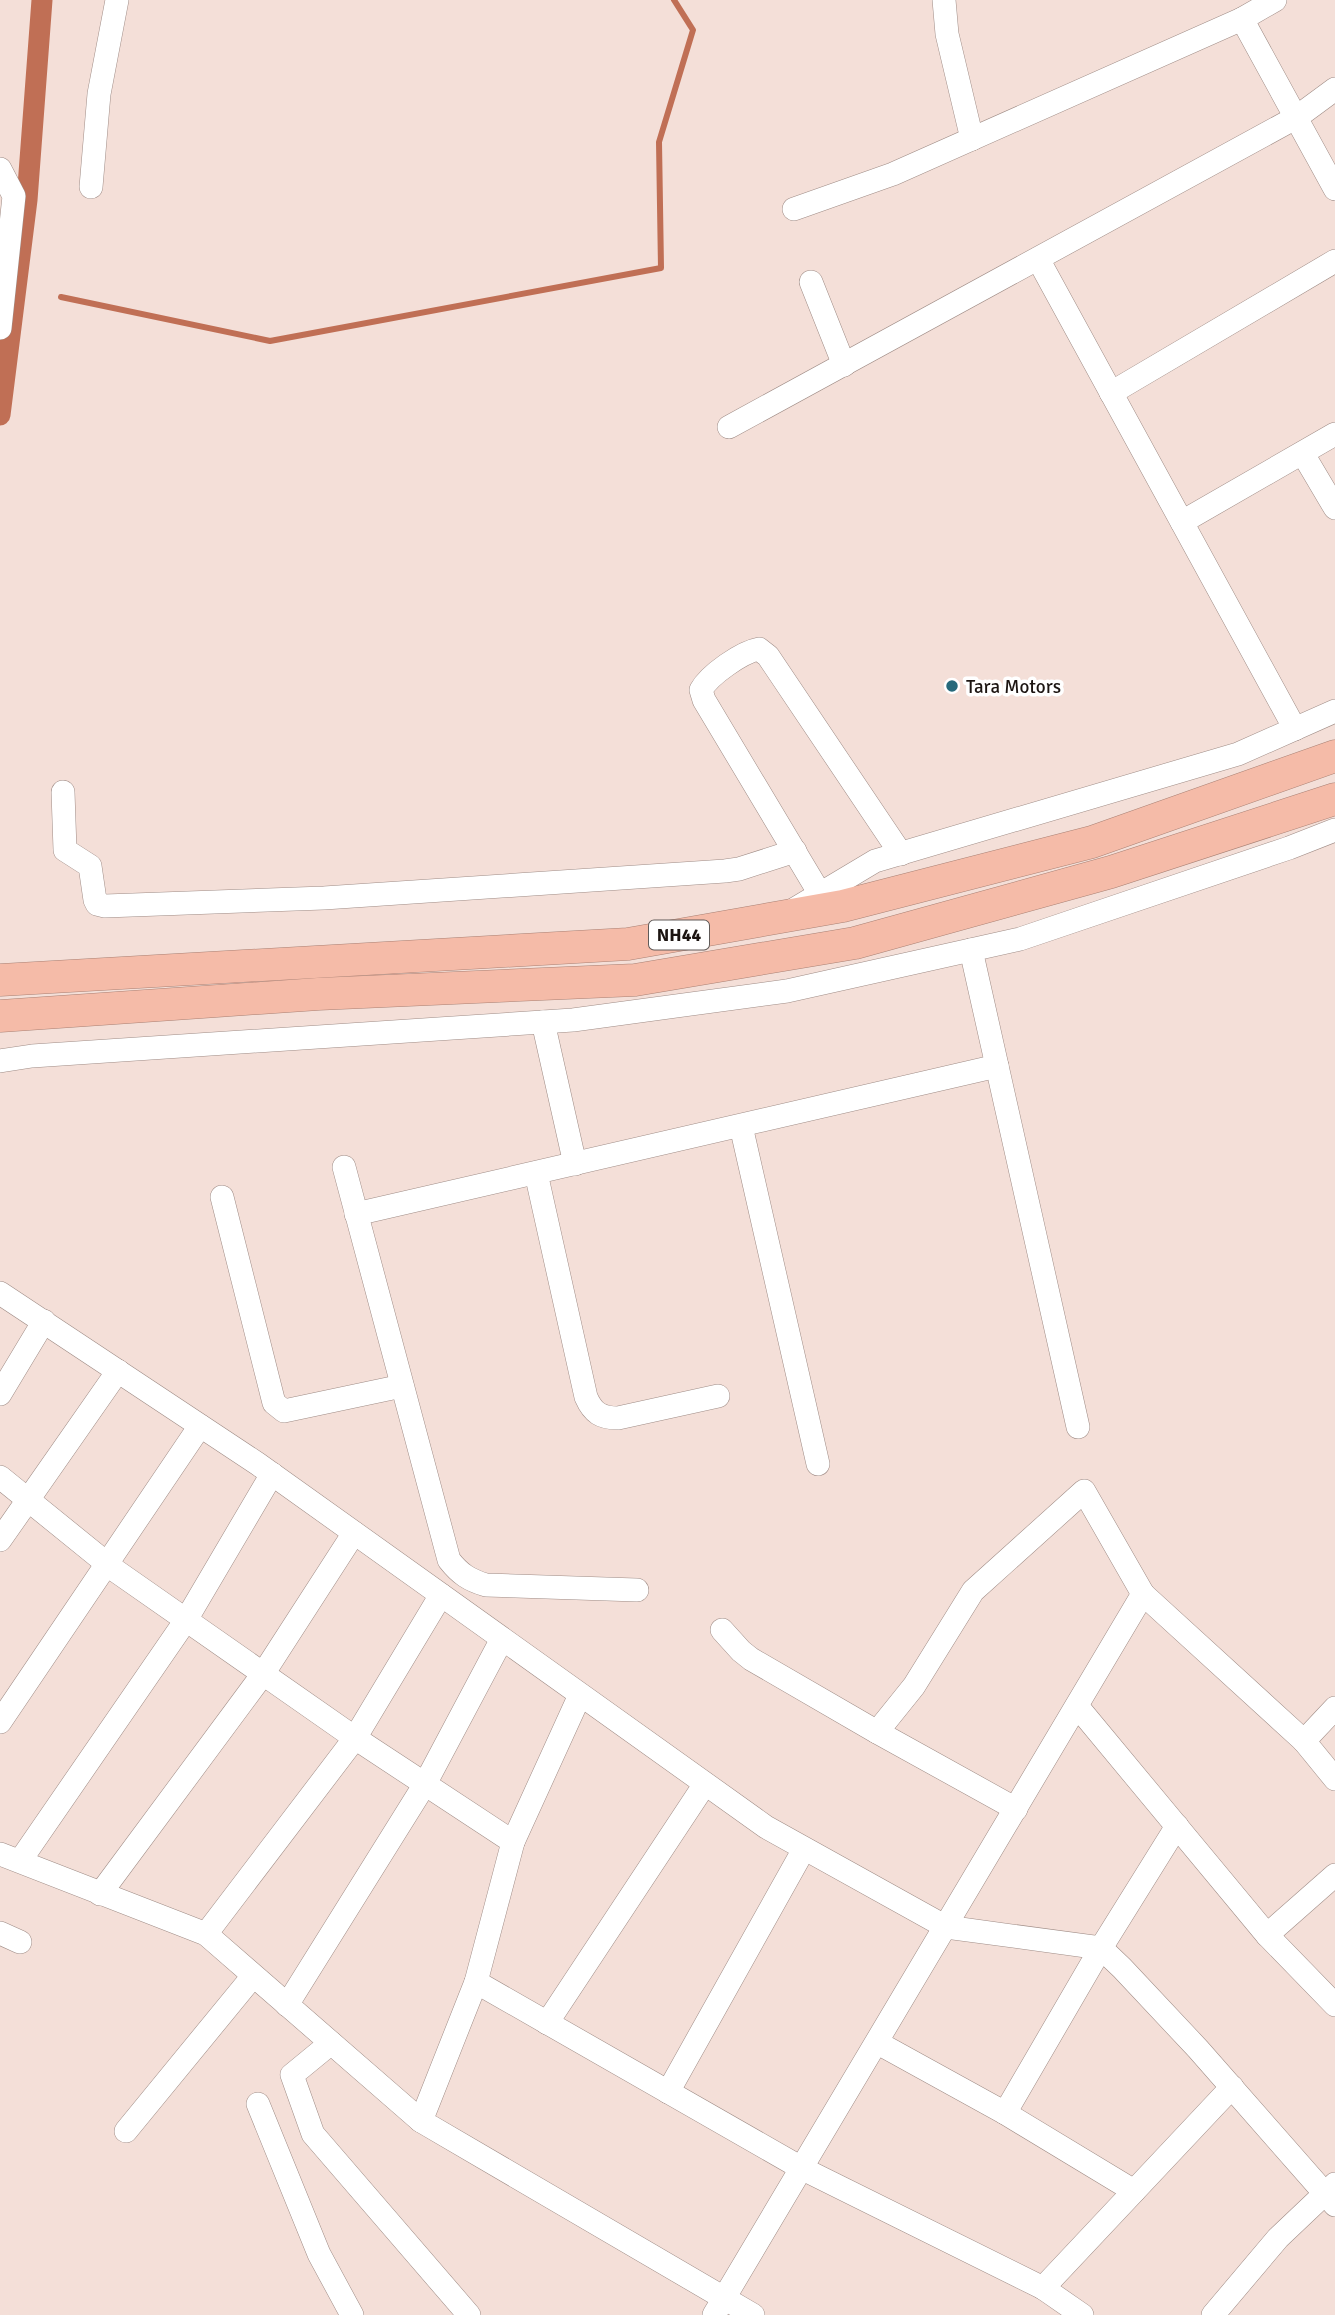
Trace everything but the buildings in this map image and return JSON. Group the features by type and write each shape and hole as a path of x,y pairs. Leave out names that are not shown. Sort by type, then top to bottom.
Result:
{"highway":[{"name":"NH44","path":"0,981 628,944 843,906 1092,842 1335,756"},
{"name":"NH44","path":"0,1016 318,994 635,980 855,943 1111,872 1335,799"}],"street":[{"path":"91,187 99,94 117,0"},
{"path":"944,0 947,34 972,139"},
{"path":"794,209 893,174 1241,19 1275,0"},
{"path":"1241,19 1335,189"},
{"path":"729,427 1297,117 1335,89"},
{"path":"0,169 14,196 0,328"},
{"path":"1038,259 1295,729"},
{"path":"1111,393 1335,261"},
{"path":"811,282 844,365"},
{"path":"1182,522 1335,434"},
{"path":"1303,454 1335,508"},
{"path":"820,894 704,700 701,690 707,680 750,650 759,649 768,656 901,853"},
{"path":"782,917 875,861 1238,754 1335,711"},
{"path":"63,792 65,850 90,866 95,900 100,906 324,898 725,871 795,852"},
{"path":"0,1061 32,1056 573,1020 787,991 1034,934 1335,830"},
{"path":"971,950 1078,1427"},
{"path":"543,1022 575,1164"},
{"path":"356,1214 997,1066"},
{"path":"741,1126 818,1464"},
{"path":"344,1167 449,1560 460,1573 472,1581 486,1585 637,1590"},
{"path":"536,1173 586,1397 591,1409 603,1418 618,1418 718,1396"},
{"path":"222,1197 277,1407 284,1411 402,1386"},
{"path":"0,1293 272,1474 766,1827 946,1927 1101,1948 1331,2194 1278,2238 1213,2315"},
{"path":"0,1394 44,1321"},
{"path":"0,1540 118,1371"},
{"path":"0,1722 200,1426"},
{"path":"272,1474 186,1620 10,1857 206,1934 421,2121 720,2307 753,2315"},
{"path":"0,1478 106,1563 186,1620 355,1738 513,1842"},
{"path":"877,1732 914,1686 973,1591 1084,1490 1143,1594 1304,1741 1335,1779"},
{"path":"100,1894 263,1674 354,1533"},
{"path":"720,2307 1143,1594"},
{"path":"206,1934 355,1738 441,1595"},
{"path":"722,1630 751,1659 1016,1809"},
{"path":"287,2005 425,1784 502,1639"},
{"path":"421,2121 476,1982 513,1842 580,1695"},
{"path":"1077,1706 1267,1935 1335,2005"},
{"path":"1304,1741 1335,1708"},
{"path":"547,2023 705,1784"},
{"path":"1005,2113 1101,1948 1177,1826"},
{"path":"668,2092 804,1849"},
{"path":"1267,1935 1335,1875"},
{"path":"126,2131 253,1976"},
{"path":"476,1982 803,2169 1044,2288 1082,2315"},
{"path":"331,2043 292,2075 313,2134 469,2315"},
{"path":"878,2043 1005,2113 1134,2191"},
{"path":"1044,2288 1232,2087"},
{"path":"258,2104 319,2254 352,2315"}],"waterway":[{"path":"0,415 27,200 42,0"},
{"path":"61,297 270,341 661,268 659,142 693,30 674,0"}],"place":[{"name":"Tara Motors","path":"952,686"}]}
